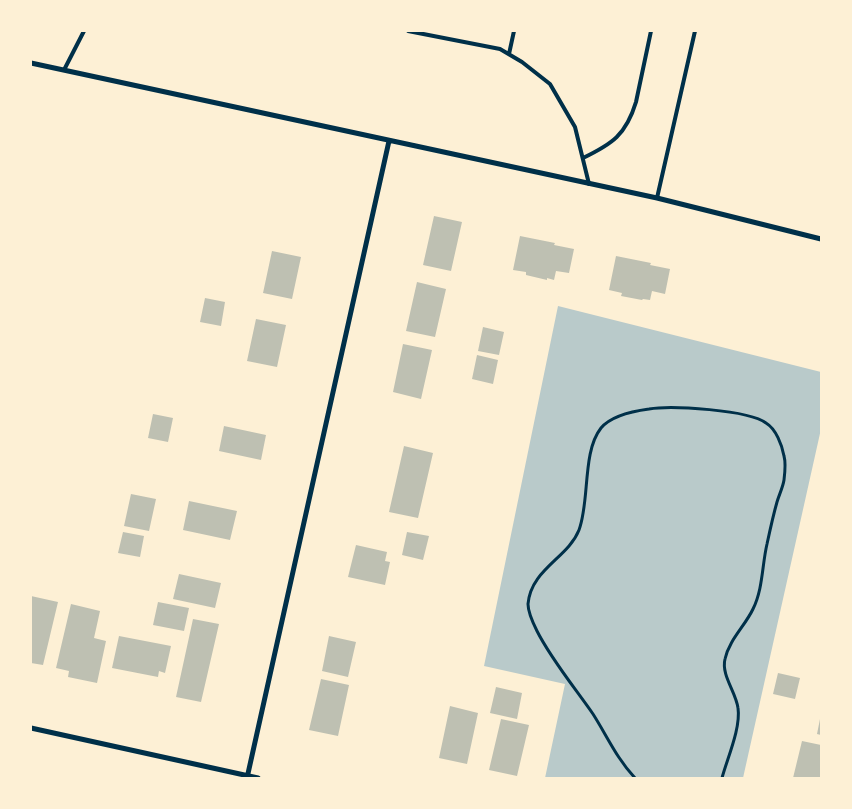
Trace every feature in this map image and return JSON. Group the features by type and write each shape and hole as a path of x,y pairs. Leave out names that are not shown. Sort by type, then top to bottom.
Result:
{"street":[{"path":"31,63 657,198 821,239"},
{"path":"248,777 388,141"},
{"path":"31,728 258,778"}],"lane":[{"path":"64,70 84,31"},
{"path":"408,31 500,49 522,62 550,84 575,126 589,184"},
{"path":"509,54 514,31"},
{"path":"583,158 603,149 616,140 624,131 636,102 651,31"},
{"path":"657,198 695,31"}],"path":[{"path":"635,778 620,762 594,716 538,632 528,604 532,589 540,574 573,540 579,530 591,452 595,439 602,427 614,418 650,408 680,408 749,415 767,423 779,438 785,457 784,482 777,501 766,546 760,589 754,609 729,646 724,660 724,670 735,695 739,710 722,778"}],"shaded area":[{"path":"558,306 821,372 821,429 743,778 545,778 565,684 484,666"}],"building":[{"path":"434,216 462,222 451,271 423,265"},
{"path":"520,236 574,249 569,273 556,271 554,280 547,278 547,280 526,275 526,272 513,270"},
{"path":"272,251 301,257 292,299 263,293"},
{"path":"616,256 670,269 665,294 652,291 650,300 642,300 621,296 622,293 609,290"},
{"path":"417,282 446,289 435,337 406,331"},
{"path":"205,298 225,302 221,326 200,322"},
{"path":"256,319 286,325 277,367 247,361"},
{"path":"483,327 504,332 499,355 478,351"},
{"path":"403,344 432,350 421,399 393,392"},
{"path":"477,355 498,360 493,384 472,379"},
{"path":"153,414 173,418 168,442 148,438"},
{"path":"224,426 266,435 261,460 219,451"},
{"path":"404,446 433,453 418,518 389,512"},
{"path":"131,494 156,499 149,531 124,526"},
{"path":"189,501 237,511 230,540 183,530"},
{"path":"123,532 144,536 140,557 118,553"},
{"path":"407,532 429,536 423,560 402,555"},
{"path":"356,545 387,552 385,561 390,562 385,585 348,577"},
{"path":"179,574 221,583 215,608 173,599"},
{"path":"31,596 58,602 43,665 31,663"},
{"path":"158,602 189,608 184,631 153,625"},
{"path":"71,604 100,611 94,638 106,641 97,683 68,677 69,671 56,668"},
{"path":"193,619 219,624 201,702 176,697"},
{"path":"119,636 171,646 165,673 159,671 158,677 112,668"},
{"path":"329,636 356,642 348,677 322,671"},
{"path":"778,673 800,678 795,699 773,694"},
{"path":"321,679 349,685 338,736 309,730"},
{"path":"496,687 522,693 517,719 490,713"},
{"path":"450,706 478,713 467,764 439,758"},
{"path":"501,719 529,725 517,776 489,770"},
{"path":"821,720 821,735 817,734"},
{"path":"802,741 821,745 821,778 793,778"}]}
